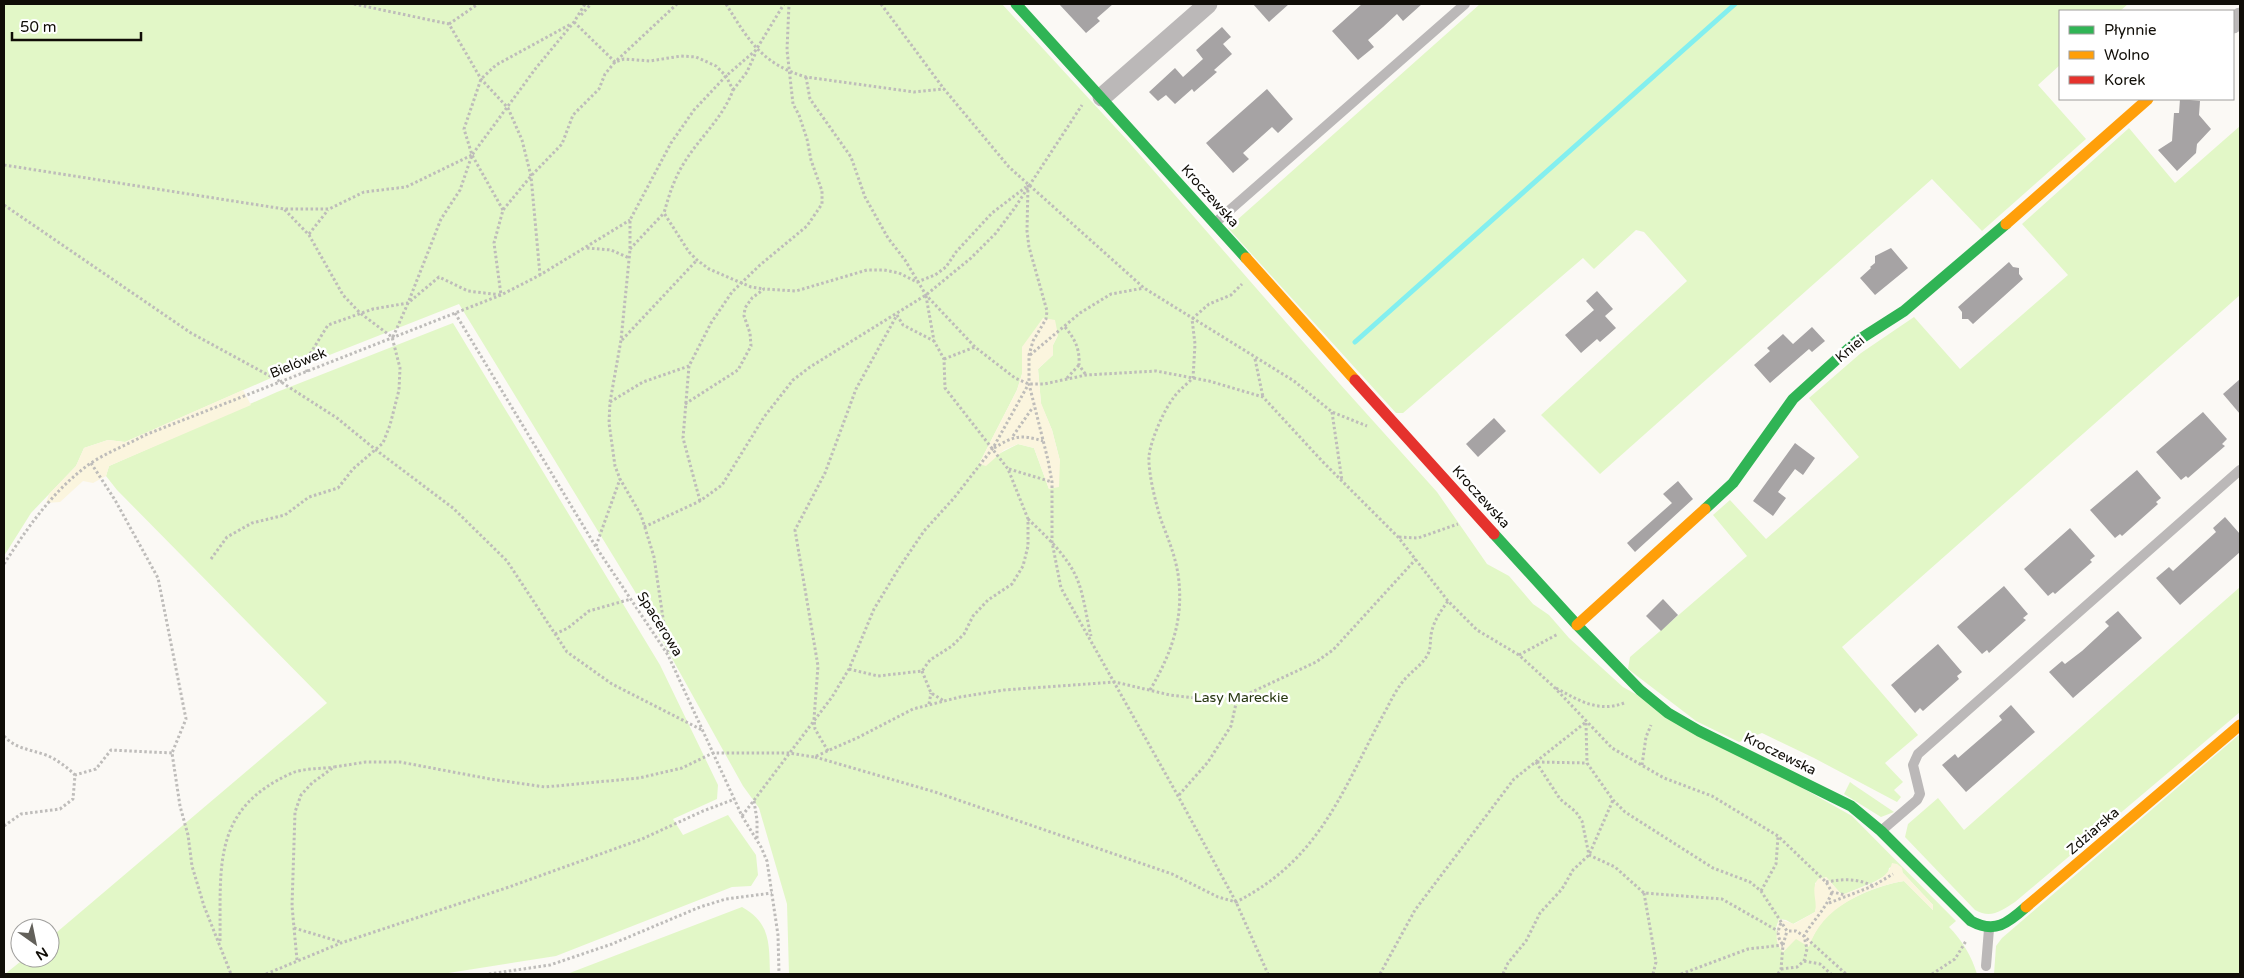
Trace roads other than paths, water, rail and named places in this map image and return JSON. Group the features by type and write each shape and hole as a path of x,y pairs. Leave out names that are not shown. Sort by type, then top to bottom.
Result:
{"street":[{"name":"Kroczewska","path":"1016,4 1577,625 1640,690 1661,708 1699,731 1851,806 1881,831 1966,918 1975,924 1989,929"},
{"path":"1098,93 1208,4"},
{"name":"Kniei","path":"1577,625 1733,483 1793,399 1857,341 1904,312 2147,100"},
{"name":"Zdziarska","path":"1989,929 2008,923 2020,914 2240,725"}],"lane":[{"path":"1215,224 1465,4"},
{"path":"1881,831 1916,800 1920,794 1913,765 1918,754 2240,470"},
{"path":"1986,966 1989,929"}],"waterway":[{"path":"1355,342 1735,4"}],"park label":[{"name":"Lasy Mareckie","path":"1241,697"}]}
